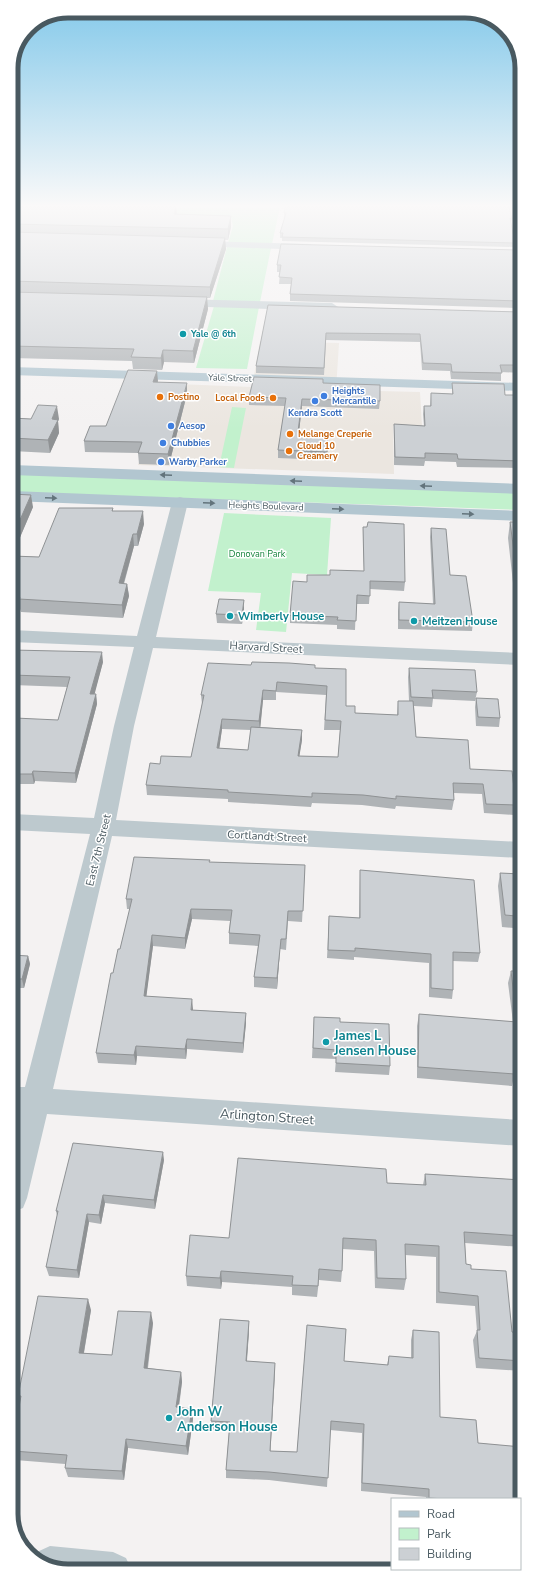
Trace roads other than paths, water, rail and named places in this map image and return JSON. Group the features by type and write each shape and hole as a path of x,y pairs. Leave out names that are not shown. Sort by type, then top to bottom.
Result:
{"main road":[{"name":"Yale Street","path":"18,372 515,387"},
{"path":"18,470 515,489"},
{"name":"Heights Boulevard","path":"18,496 515,516"}],"street":[{"path":"170,302 346,308"},
{"name":"East 7th Street","path":"18,1152 25,1099 104,827 124,726 180,502"},
{"name":"Harvard Street","path":"18,636 515,659"},
{"name":"Cortlandt Street","path":"18,822 515,850"},
{"name":"Arlington Street","path":"25,1099 515,1133"}],"place":[{"name":"Yale @ 6th","path":"183,334"},
{"name":"Heights Mercantile","path":"324,396"},
{"name":"Postino","path":"160,397"},
{"name":"Local Foods","path":"273,398"},
{"name":"Kendra Scott","path":"315,401"},
{"name":"Aesop","path":"171,426"},
{"name":"Melange Creperie","path":"290,434"},
{"name":"Chubbies","path":"163,443"},
{"name":"Cloud 10 Creamery","path":"289,451"},
{"name":"Warby Parker","path":"161,462"},
{"name":"Wimberly House","path":"230,616"},
{"name":"Meitzen House","path":"414,621"},
{"name":"James L Jensen House","path":"326,1042"},
{"name":"John W Anderson House","path":"169,1418"}],"park label":[{"name":"Donovan Park","path":"257,554"}]}
